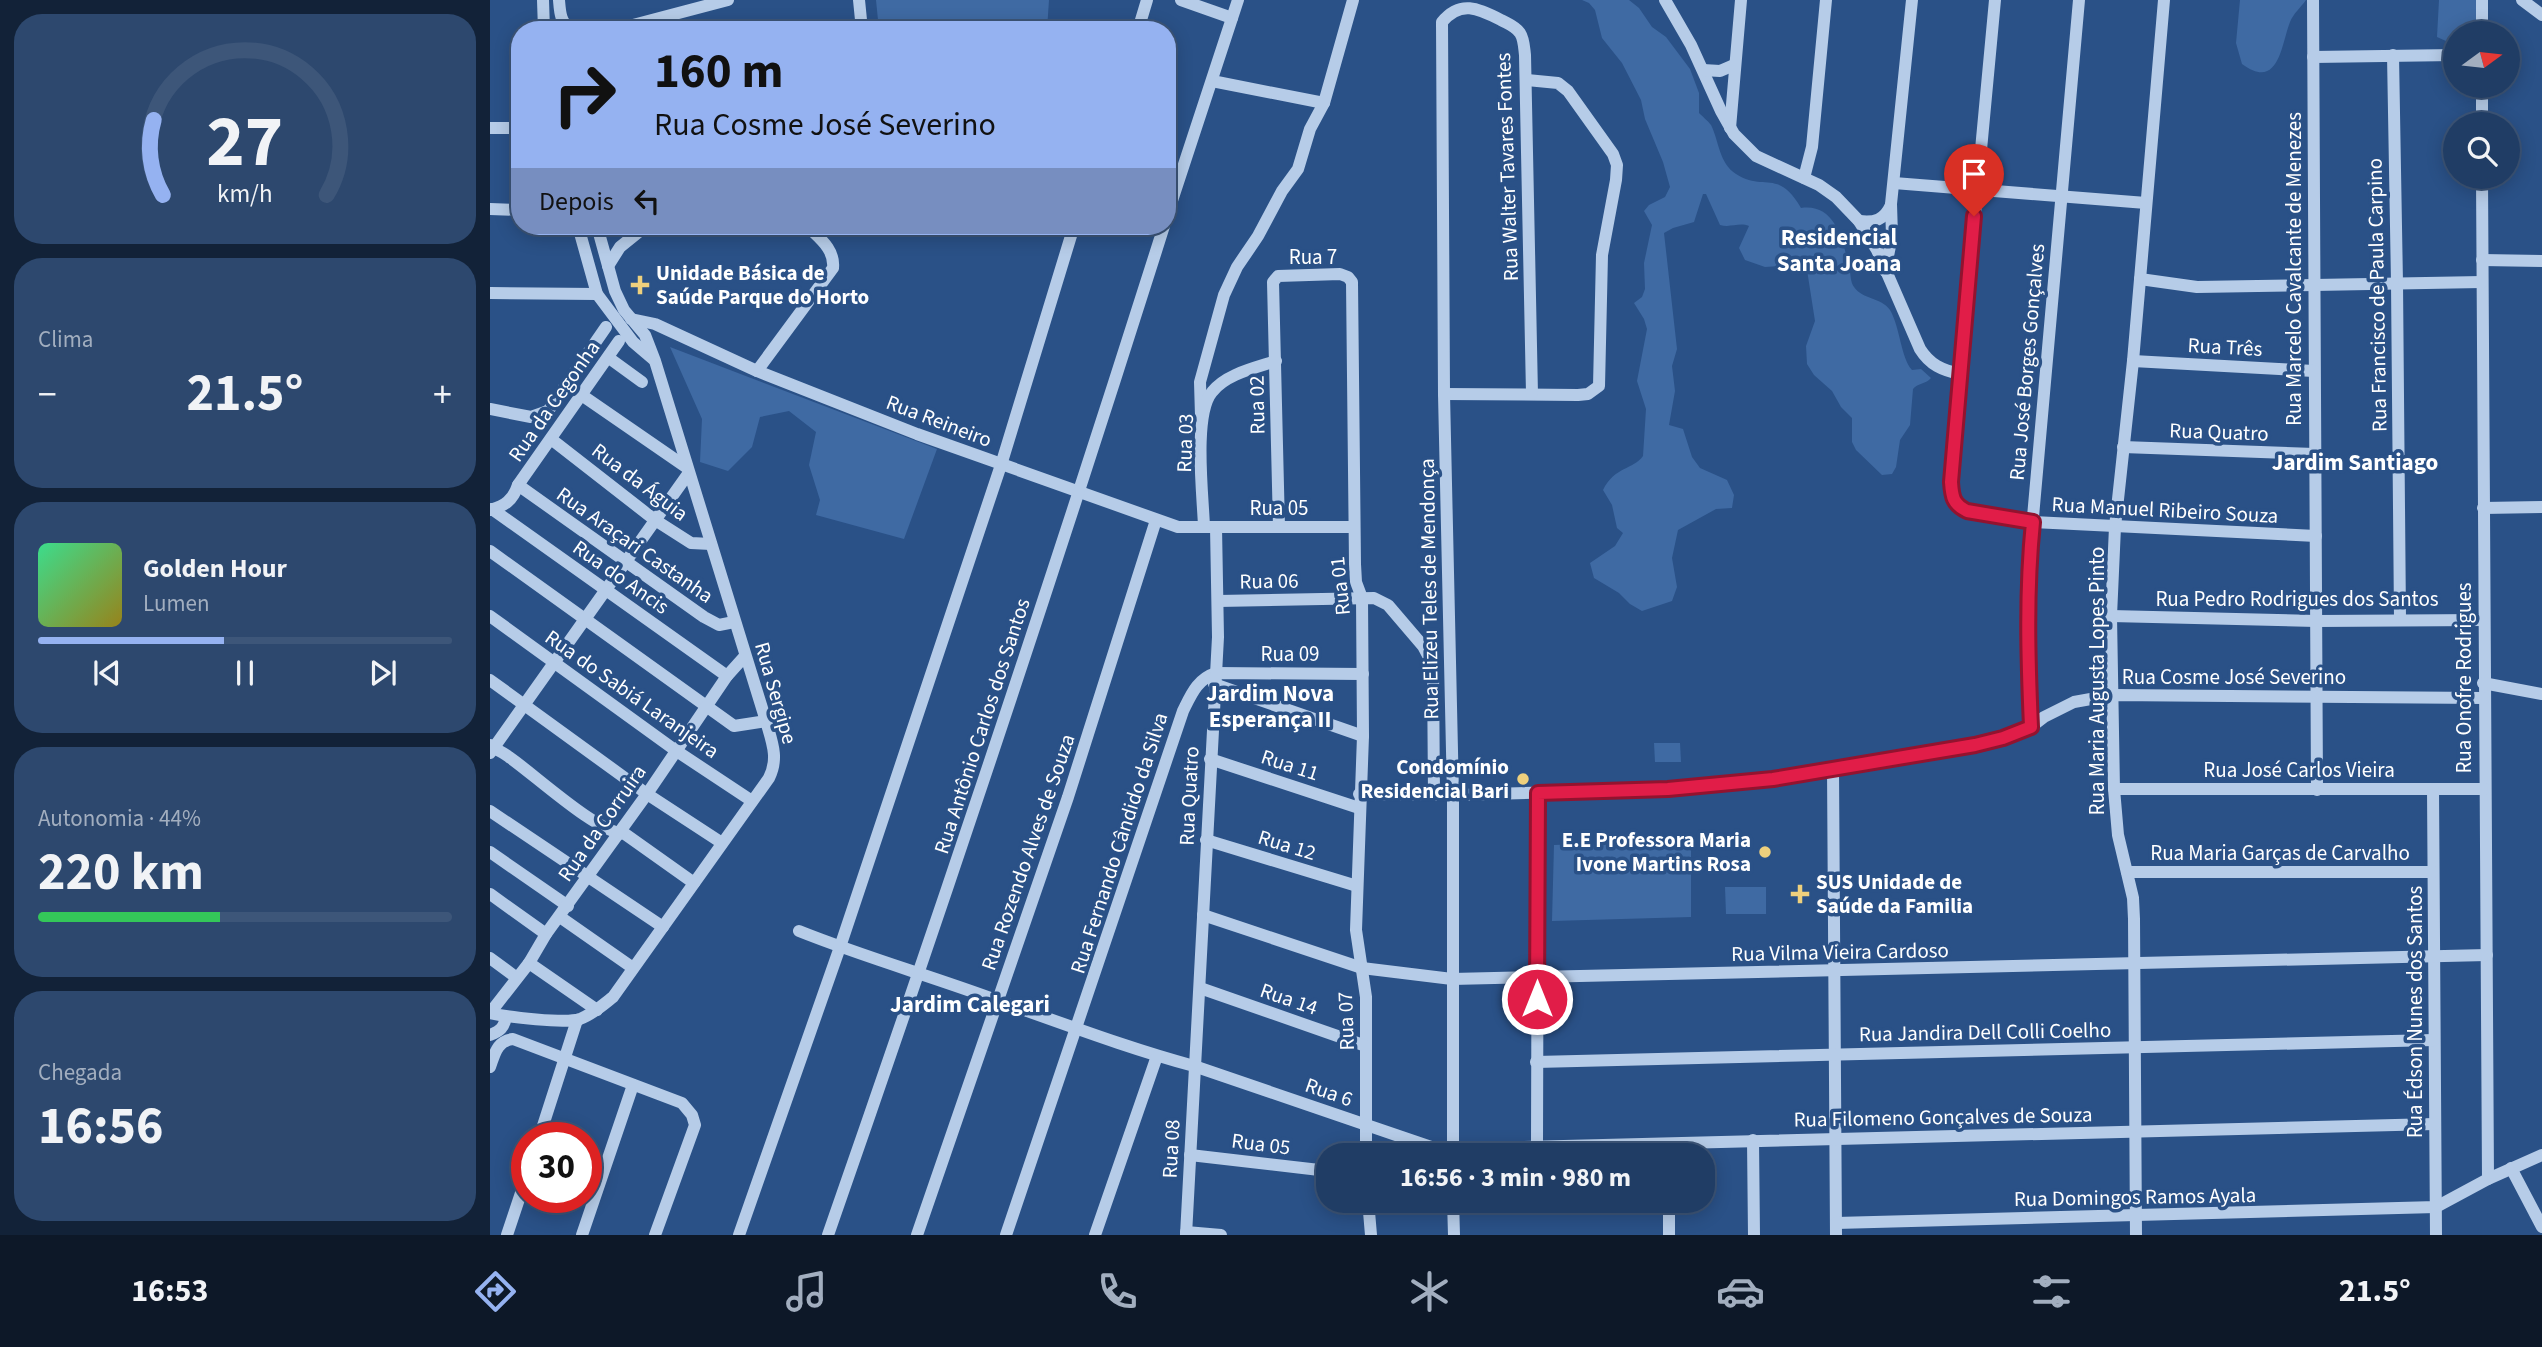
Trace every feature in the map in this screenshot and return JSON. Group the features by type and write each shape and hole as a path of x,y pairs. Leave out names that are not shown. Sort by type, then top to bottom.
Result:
{"street":[{"path":"543,0 544,21"},
{"path":"560,0 564,21"},
{"path":"648,21 728,0"},
{"path":"859,0 861,21"},
{"path":"1141,21 1147,0"},
{"path":"1181,0 1232,18"},
{"path":"1176,189 1238,0"},
{"path":"1201,416 1200,382 1229,281 1298,169 1310,129 1324,103 1353,0"},
{"path":"1665,0 1703,70 1730,129 1756,156 1804,178 1836,197 1859,221 1877,250 1920,349 1928,361 1944,370 1960,374 1995,0"},
{"path":"1730,129 1741,0"},
{"path":"1804,178 1812,147 1826,0"},
{"path":"1885,271 1892,236 1891,204 1912,0"},
{"name":"Rua José Borges Gonçalves","path":"2031,727 2028,573 2079,0"},
{"name":"Rua Maria Augusta Lopes Pinto","path":"2136,1235 2133,898 2118,835 2114,789 2112,616 2115,527 2133,361 2164,0"},
{"name":"Rua Marcelo Cavalcante de Menezes","path":"2313,0 2318,790"},
{"path":"2482,0 2482,21"},
{"path":"2522,0 2542,15"},
{"name":"Rua Walter Tavares Fontes","path":"1441,22 1452,10 1469,6 1479,8 1517,29 1522,37 1527,80 1532,394"},
{"name":"Rua Elizeu Teles de Mendonça","path":"1441,22 1444,394 1453,795 1453,1143"},
{"name":"Rua Francisco de Paula Carpino","path":"2393,55 2398,283 2400,619"},
{"path":"2313,57 2443,55"},
{"path":"1703,70 1720,71 1734,65"},
{"path":"1444,394 1578,395 1588,394 1599,386 1602,255 1617,165 1613,154 1568,92 1558,83 1527,80"},
{"path":"1212,81 1324,103"},
{"path":"490,128 511,128"},
{"path":"1894,183 2146,203"},
{"name":"Rua Onofre Rodrigues","path":"2482,189 2488,1179"},
{"path":"1859,221 1872,223 1883,218 1891,204"},
{"path":"490,209 511,210"},
{"path":"581,235 606,327 619,341 633,342 645,335 667,331"},
{"path":"599,235 615,291 631,319 645,335"},
{"path":"606,235 616,240 628,238"},
{"path":"608,266 615,253 632,235"},
{"path":"757,371 833,268 831,251 816,235"},
{"path":"739,1235 1001,465 1071,235"},
{"name":"Rua Antônio Carlos dos Santos","path":"828,1235 1080,494 1161,235"},
{"path":"2482,260 2542,261"},
{"name":"Rua 7","path":"1273,282 1278,276 1340,274 1352,282"},
{"path":"2140,279 2197,287 2482,282"},
{"name":"Rua 02","path":"1273,282 1279,527"},
{"name":"Rua 01","path":"1352,282 1354,527 1356,582 1363,598 1363,736 1357,886"},
{"path":"490,293 600,299 633,342 655,361"},
{"name":"Rua Reineiro","path":"631,319 655,324 757,371 1080,494 1178,527 1210,527"},
{"path":"490,409 531,417 548,411 606,327"},
{"name":"Rua Sergipe","path":"577,1020 597,1010 613,997 776,765 766,721 645,335"},
{"name":"Rua da Cegonha","path":"491,510 510,501 518,485 583,396 619,341"},
{"path":"609,358 642,382"},
{"name":"Rua 03","path":"1210,527 1201,416 1211,392 1225,381 1276,361"},
{"name":"Rua Três","path":"2133,361 2315,371"},
{"name":"Rua Manuel Ribeiro Souza","path":"1960,374 1951,482 1952,498 1958,507 1967,511 2033,522 2316,536"},
{"path":"583,396 687,470 655,520 491,749 508,756 562,799 617,834 625,834 694,883"},
{"name":"Rua da Águia","path":"551,439 655,520 691,543 711,544"},
{"name":"Rua Quatro","path":"2123,447 2314,454"},
{"name":"Rua Araçari Castanha","path":"518,485 704,617 719,625 734,622"},
{"path":"2483,508 2542,507"},
{"name":"Rua do Ancis","path":"491,510 727,676"},
{"name":"Rua Rozendo Alves de Souza","path":"917,1235 1068,797 1156,520"},
{"name":"Rua 05","path":"1210,527 1354,527"},
{"name":"Rua Quatro","path":"1195,1066 1218,601 1210,527"},
{"path":"490,551 734,726 766,721"},
{"path":"1363,598 1374,598 1388,605 1430,655 1433,665 1434,795"},
{"name":"Rua 06","path":"1218,601 1363,598"},
{"name":"Rua do Sabiá Laranjeira","path":"490,616 675,750 752,801"},
{"name":"Rua Pedro Rodrigues dos Santos","path":"2112,616 2316,621 2483,620"},
{"name":"Rua da Corruira","path":"490,1013 647,794 727,676 745,656"},
{"name":"Rua 09","path":"1215,678 1363,674"},
{"name":"Rua Fernando Cândido da Silva","path":"1006,1235 1183,711 1196,685 1206,676 1215,678"},
{"path":"1215,678 1363,736"},
{"path":"490,680 647,794 722,843"},
{"path":"2483,683 2542,694"},
{"name":"Rua Cosme José Severino","path":"1453,795 1668,789 1773,779 1975,745 2031,727 2043,717 2074,702 2113,695 2484,698"},
{"name":"Rua 11","path":"1210,759 1359,808"},
{"path":"1833,768 1836,1229"},
{"name":"Rua José Carlos Vieira","path":"2114,789 2484,789"},
{"name":"Rua Édson Nunes dos Santos","path":"2433,789 2436,1235"},
{"path":"1537,1143 1538,793"},
{"path":"1359,794 1453,795"},
{"path":"490,811 663,927"},
{"name":"Rua 12","path":"1206,840 1357,886"},
{"path":"490,852 633,968"},
{"name":"Rua Maria Garças de Carvalho","path":"2127,872 2434,872"},
{"name":"Rua 07","path":"1357,886 1356,930 1366,997 1366,1143"},
{"path":"490,894 546,934"},
{"name":"Rua Vilma Vieira Cardoso","path":"1203,915 1362,968 1452,979 2487,955"},
{"name":"Rua 6","path":"799,931 1077,1029 1195,1066 1419,1143"},
{"path":"490,958 517,978"},
{"path":"528,963 597,1010"},
{"name":"Rua 14","path":"1200,988 1366,1046"},
{"path":"490,1013 506,1017 577,1020 544,1122"},
{"path":"490,1035 500,1031 505,1025 506,1017"},
{"path":"490,1067 497,1047 504,1040 513,1039 682,1103 692,1115 695,1125 655,1235"},
{"name":"Rua Jandira Dell Colli Coelho","path":"1536,1062 2434,1040"},
{"path":"1095,1235 1157,1056"},
{"name":"Rua 08","path":"1186,1234 1195,1066"},
{"path":"582,1235 633,1086"},
{"name":"Rua Filomeno Gonçalves de Souza","path":"1715,1144 1754,1140 2435,1124"},
{"path":"1754,1140 1754,1235"},
{"name":"Rua 05","path":"1190,1155 1316,1170"},
{"path":"2446,1235 2436,1212 2488,1179 2542,1155"},
{"path":"2511,1168 2542,1227"},
{"name":"Rua Domingos Ramos Ayala","path":"1836,1229 2136,1217 2436,1212"},
{"path":"507,1235 514,1213"},
{"path":"1369,1213 1371,1235"},
{"path":"1454,1213 1454,1235"},
{"path":"1669,1213 1669,1235"},
{"path":"1186,1234 1221,1235"}],"shaded area":[{"path":"876,0 1049,0 1048,21 878,21"},
{"path":"1582,0 1629,0 1639,8 1652,27 1666,37 1690,69 1699,93 1699,113 1711,125 1726,164 1746,179 1778,184 1793,196 1801,208 1813,208 1830,217 1840,235 1853,285 1862,294 1882,303 1890,310 1908,365 1912,370 1921,369 1931,378 1913,389 1910,425 1900,440 1896,467 1892,474 1882,475 1856,450 1852,442 1852,418 1807,364 1806,346 1815,321 1807,270 1792,265 1765,267 1745,260 1739,248 1749,226 1720,225 1706,194 1703,194 1694,222 1664,233 1677,349 1672,366 1675,391 1669,425 1683,429 1692,457 1700,468 1727,480 1734,495 1732,508 1716,509 1678,530 1672,558 1677,587 1672,601 1642,611 1594,578 1590,563 1615,546 1623,533 1617,528 1612,505 1603,490 1618,472 1643,456 1646,409 1637,381 1647,329 1634,303 1642,297 1645,289 1644,263 1652,225 1644,211 1649,205 1665,197 1670,187 1645,119 1641,100 1622,63 1602,38 1595,10"},
{"path":"2240,0 2306,0 2291,19 2276,62 2271,69 2264,72 2254,71 2242,64 2236,43"},
{"path":"2439,0 2477,0 2477,21 2443,21 2443,40 2437,37"},
{"path":"670,347 937,449 904,539 816,515 820,500 809,465 816,432 789,411 760,417 752,447 728,471 700,462 702,419"},
{"path":"1654,743 1680,743 1681,762 1655,762"},
{"path":"1691,840 1691,917 1552,921 1554,845"},
{"path":"1725,887 1766,887 1766,914 1726,914"}],"place":[{"name":"Unidade Básica de Saúde Parque do Horto","path":"640,285"},
{"name":"Condomínio Residencial Bari","path":"1523,779"},
{"name":"E.E Professora Maria Ivone Martins Rosa","path":"1765,852"},
{"name":"SUS Unidade de Saúde da Familia","path":"1800,894"}],"district":[{"name":"Residencial Santa Joana","path":"1839,250"},
{"name":"Jardim Santiago","path":"2355,462"},
{"name":"Jardim Nova Esperança II","path":"1270,706"},
{"name":"Jardim Calegari","path":"970,1004"}],"route":[{"path":"1537,999 1538,793 1668,789 1773,779 1975,745 2031,727 2027,625 2033,522 1967,511 1958,507 1952,498 1951,482 1974,216"}]}
